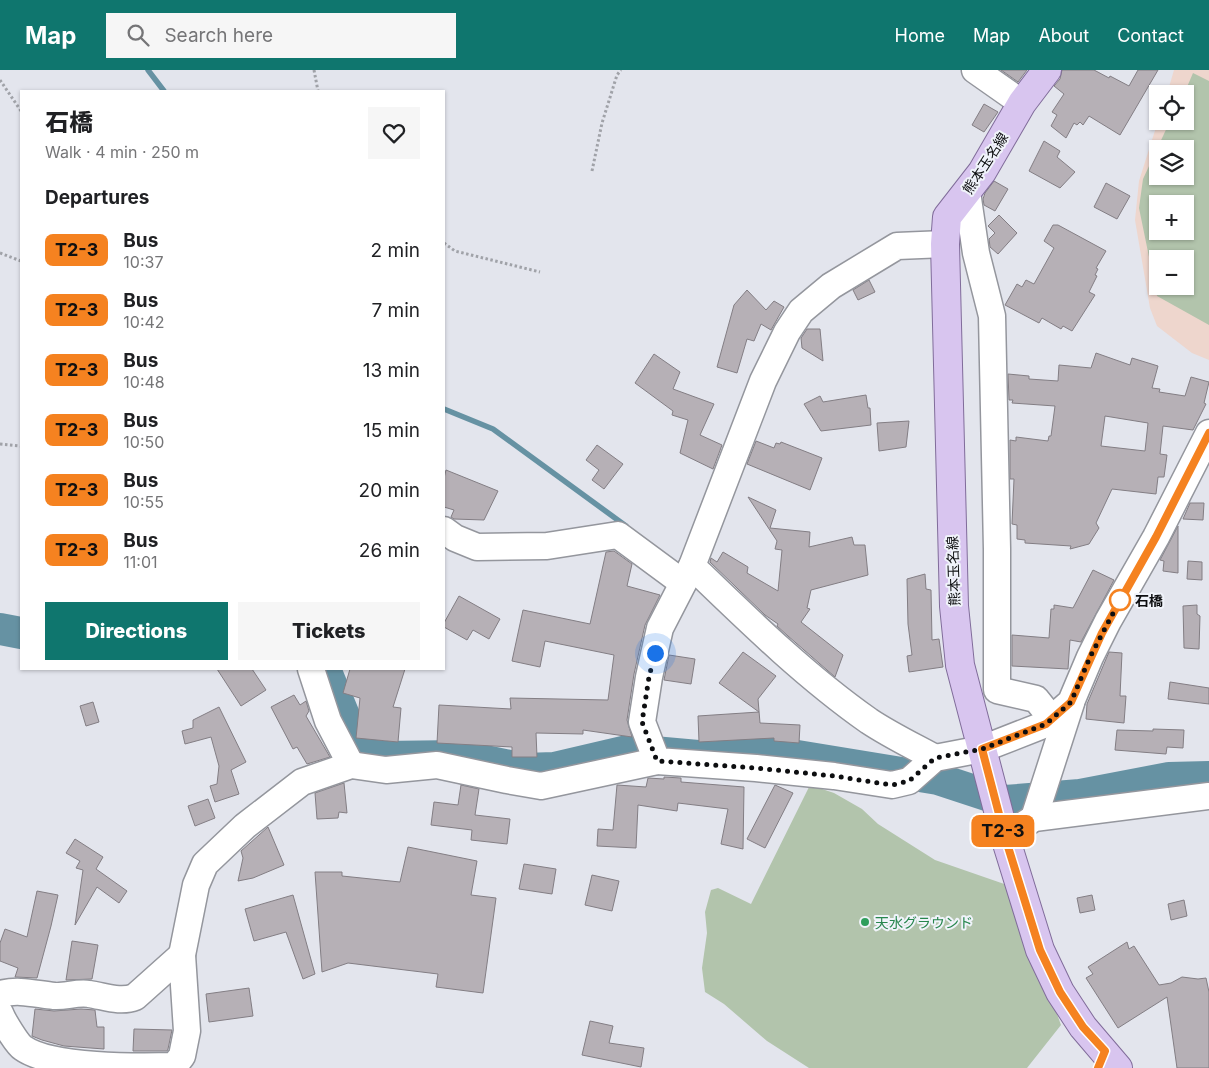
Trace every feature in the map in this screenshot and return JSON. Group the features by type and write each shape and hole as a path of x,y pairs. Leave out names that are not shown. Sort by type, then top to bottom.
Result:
{"main road":[{"name":"熊本玉名線","path":"1047,70 1022,103 982,172 948,217 945,244 954,606 960,665 1002,825 1040,950 1060,992 1107,1062"}],"street":[{"path":"975,70 1022,103"},
{"path":"967,192 976,253 992,316 997,549 997,690 1036,699 1062,710"},
{"path":"653,753 642,722 649,677 660,628 688,574 763,381 787,332 801,311 831,286 898,246 945,244"},
{"path":"1035,813 1062,710 1104,628 1156,537 1209,433"},
{"path":"445,531 455,538 477,546 547,546 618,535 688,574 870,721 932,761"},
{"path":"311,670 328,721 351,765"},
{"path":"0,1013 22,1048 45,1058 126,1067 174,1066 182,1056 187,1031 182,956 196,885 205,864 244,826 302,782 351,765 386,770 437,765 541,786 653,753 892,785 909,781 932,761 982,749 1046,724 1062,710"},
{"path":"1002,825 1035,813 1209,796"},
{"path":"0,994 36,992 55,996 86,994 128,1000 135,997 182,956"}],"path":[{"path":"314,70 318,90"},
{"path":"592,171 602,123 617,75 621,70"},
{"path":"0,80 20,110"},
{"path":"445,244 455,251 540,272"},
{"path":"0,253 20,261"},
{"path":"0,444 20,446"}],"shaded area":[{"path":"1174,70 1209,70 1209,360 1192,353 1157,326 1150,308 1135,220 1139,181 1149,149 1149,185 1194,185 1194,140 1152,140 1155,130 1194,130 1194,85 1170,85"}],"green space":[{"path":"1193,73 1209,81 1209,325 1157,296 1194,295 1194,250 1149,250 1149,257 1139,208 1143,179 1149,166 1149,185 1194,185 1194,140 1161,140 1166,130 1194,130 1194,85 1188,85"},
{"name":"天水グラウンド","path":"810,785 834,793 862,809 878,824 935,860 1010,886 1061,1025 1027,1068 809,1068 767,1041 724,1004 705,992 702,968 707,933 705,912 711,890 718,888 751,904"}],"building":[{"path":"1001,70 1027,70 1018,82"},
{"path":"1062,70 1094,70 1129,86 1138,70 1158,70 1120,135 1089,116 1083,125 1080,122 1077,125 1074,123 1066,138 1051,126 1057,115 1052,112 1064,94 1054,86 1060,79"},
{"path":"984,104 998,112 984,132 972,125"},
{"path":"1044,141 1060,151 1057,157 1075,172 1060,188 1029,171"},
{"path":"994,181 1008,189 995,211 984,205 983,199"},
{"path":"1106,183 1130,196 1117,219 1094,207"},
{"path":"999,215 1017,233 998,254 990,247 989,239 995,233 988,226"},
{"path":"1053,225 1058,225 1106,251 1096,268 1098,269 1095,275 1097,276 1089,292 1095,295 1072,331 1063,326 1061,329 1042,318 1039,323 1005,305 1017,284 1022,287 1026,280 1034,284 1054,248 1044,241"},
{"path":"869,280 875,292 858,300 853,290"},
{"path":"747,290 766,310 774,301 784,307 771,330 761,324 754,341 747,339 737,373 717,367 734,305"},
{"path":"807,329 820,329 823,361 802,348 801,338"},
{"path":"1096,353 1130,365 1132,358 1158,366 1152,388 1160,389 1159,392 1185,396 1191,377 1209,382 1204,403 1206,404 1193,430 1163,426 1160,454 1167,455 1164,477 1158,477 1156,494 1112,489 1096,523 1099,528 1089,544 1070,549 1071,546 1025,543 1025,540 1017,539 1017,525 1012,524 1014,479 1010,479 1010,440 1016,441 1016,437 1048,441 1049,436 1051,436 1055,406 1012,403 1013,400 1009,400 1008,374 1029,376 1029,379 1058,381 1059,365 1091,368","holes":["1105,416 1148,423 1145,451 1101,446"]},
{"path":"654,354 680,372 673,389 714,404 700,435 722,445 713,469 680,453 688,420 672,415 673,411 635,383"},
{"path":"866,395 868,408 870,408 871,425 821,431 804,404 820,396 823,402"},
{"path":"909,421 906,447 879,451 877,423"},
{"path":"756,441 774,448 776,443 780,444 781,442 822,458 810,490 747,464"},
{"path":"597,445 623,464 604,489 592,480 599,470 586,460"},
{"path":"446,470 498,491 484,520 454,519 451,517 454,510 445,507"},
{"path":"748,497 776,510 770,528 810,532 809,547 852,537 854,545 865,545 868,575 811,590 807,608 810,609 801,622 843,655 835,677 777,626 778,624 765,615 710,562 711,558 717,562 723,552 748,567 747,573 778,591 782,550 775,549 777,541"},
{"path":"1190,503 1204,503 1203,520 1183,519"},
{"path":"1178,526 1178,573 1163,571 1164,561 1160,560"},
{"path":"614,551 632,564 627,586 660,595 645,625 634,674 627,720 632,737 583,730 583,734 536,733 537,757 512,757 512,747 437,743 439,705 511,709 510,698 608,700 614,655 545,641 540,667 512,661 523,610 590,624 606,552"},
{"path":"1188,561 1202,562 1202,580 1187,579"},
{"path":"1093,570 1114,580 1081,642 1070,640 1068,669 1012,666 1012,635 1049,638 1051,609 1054,609 1054,605 1073,608"},
{"path":"925,574 926,589 931,590 932,640 939,639 943,667 909,672 907,656 912,655 908,624 907,579"},
{"path":"459,596 500,619 489,639 473,630 467,640 445,628 445,621"},
{"path":"1197,605 1197,614 1200,616 1199,649 1184,648 1183,606"},
{"path":"743,652 776,676 758,699 760,723 800,725 799,743 774,741 774,738 699,742 698,716 759,712 719,683"},
{"path":"1109,652 1122,653 1120,696 1126,696 1124,723 1086,719 1087,704"},
{"path":"669,655 695,659 691,684 664,680"},
{"path":"218,670 253,670 266,690 241,706"},
{"path":"350,670 405,670 393,707 401,708 398,742 356,738 360,698 343,693"},
{"path":"1170,682 1209,688 1209,704 1168,699"},
{"path":"294,695 300,705 306,701 309,711 306,716 330,757 307,764 297,747 293,749 271,707"},
{"path":"93,702 99,722 86,726 80,706"},
{"path":"219,707 246,762 231,770 239,794 215,802 210,786 217,784 219,766 211,737 185,744 182,731 193,728 193,720"},
{"path":"1153,729 1184,730 1183,748 1167,747 1166,754 1115,750 1117,730 1153,731"},
{"path":"664,777 681,778 681,782 744,787 743,849 721,844 728,809 678,803 677,811 638,805 636,848 597,846 598,829 613,830 617,785 646,787 648,778 664,779"},
{"path":"344,783 347,813 339,812 338,818 317,819 315,793"},
{"path":"461,785 479,789 475,815 510,819 507,844 471,840 472,830 431,825 434,802 458,805"},
{"path":"775,785 793,793 765,848 747,839"},
{"path":"208,799 215,818 195,826 188,806"},
{"path":"268,827 284,865 253,878 238,881 243,858 241,851"},
{"path":"75,839 103,857 96,869 127,891 119,903 97,887 75,925 83,870 76,868 80,861 66,853"},
{"path":"408,847 477,861 471,895 496,898 483,993 436,987 438,974 348,963 322,972 315,872 342,872 342,876 400,882"},
{"path":"524,864 556,869 552,894 519,889"},
{"path":"592,875 619,881 612,911 585,905"},
{"path":"37,891 58,895 51,926 37,978 15,977 18,968 0,961 0,943 5,929 27,937"},
{"path":"293,895 315,974 303,979 286,932 254,941 245,909"},
{"path":"1092,895 1095,910 1080,913 1077,898"},
{"path":"1184,900 1187,916 1171,920 1168,904"},
{"path":"72,941 98,945 92,979 66,980"},
{"path":"1127,942 1129,949 1134,946 1159,985 1171,983 1182,977 1206,978 1209,992 1209,1068 1177,1068 1167,997 1118,1028 1086,978 1093,974 1088,967"},
{"path":"249,988 253,1016 209,1022 206,994"},
{"path":"35,1009 54,1011 95,1010 97,1027 104,1027 104,1049 64,1046 32,1036"},
{"path":"590,1021 613,1026 609,1043 644,1048 641,1067 582,1055"},
{"path":"134,1029 172,1030 167,1051 133,1051"}],"waterway":[{"path":"148,70 163,90"},
{"path":"445,409 493,429 626,526"},
{"path":"0,629 20,633"},
{"path":"325,670 352,735 364,751 381,757 461,756 524,769 554,768 631,750 698,756 779,753 938,779 1005,801 1080,795 1169,778 1209,777"}],"bus line":[{"name":"T2-3","path":"1098,1068 1105,1051 1083,1027 1060,992 1040,950 1005,837 982,749 1046,724 1071,702 1108,621 1156,537 1209,433"}],"place":[{"name":"石橋","path":"1120,600"},
{"name":"天水グラウンド","path":"865,922"}],"route":[{"path":"655,653 642,722 657,761 756,768 834,776 892,785 909,781 935,758 982,749 1046,724 1071,702 1090,657 1120,600"}]}
